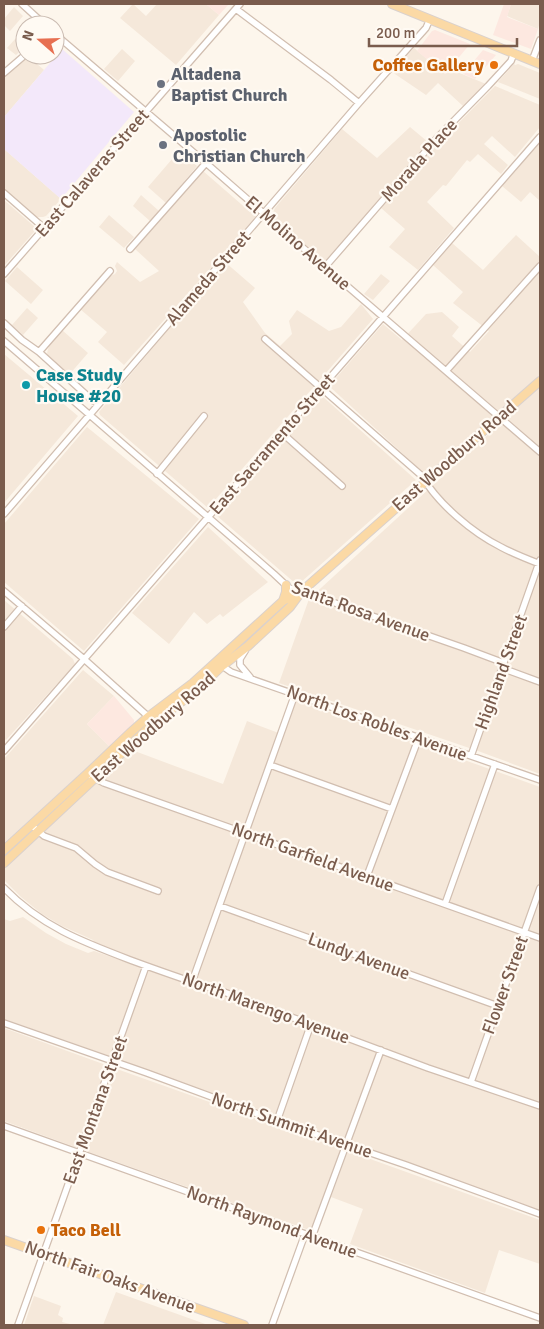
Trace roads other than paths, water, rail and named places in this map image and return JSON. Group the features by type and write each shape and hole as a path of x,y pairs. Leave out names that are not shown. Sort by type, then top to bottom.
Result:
{"main road":[{"path":"396,4 540,64"},
{"name":"East Woodbury Road","path":"219,663 248,646 290,607 301,592 540,381"},
{"path":"283,601 286,596 286,586"},
{"name":"East Woodbury Road","path":"4,863 283,601 301,592"},
{"name":"East Woodbury Road","path":"4,850 148,717 182,697"},
{"name":"North Fair Oaks Avenue","path":"4,1240 244,1325"}],"street":[{"path":"27,5 36,15"},
{"path":"238,6 359,104"},
{"name":"East Calaveras Street","path":"4,274 238,6"},
{"name":"Alameda Street","path":"4,514 426,28 430,19"},
{"path":"532,60 540,40"},
{"name":"El Molino Avenue","path":"65,42 206,162 540,452"},
{"name":"Morada Place","path":"325,267 437,138 511,60 514,53"},
{"path":"4,73 15,64"},
{"name":"East Sacramento Street","path":"4,751 540,137"},
{"path":"130,249 206,162"},
{"path":"4,193 44,228"},
{"path":"446,371 540,266"},
{"path":"39,352 110,271"},
{"path":"4,323 99,404"},
{"path":"266,339 422,476 447,508 467,525 500,547 540,563"},
{"name":"Santa Rosa Avenue","path":"4,341 289,588 464,648 540,682"},
{"path":"157,474 204,416"},
{"path":"282,433 342,486"},
{"name":"Highland Street","path":"471,756 540,563"},
{"path":"4,591 84,659 154,723"},
{"path":"4,627 22,606"},
{"path":"248,646 240,659 240,665 251,678"},
{"name":"North Los Robles Avenue","path":"219,663 230,671 540,780"},
{"path":"192,982 295,694"},
{"path":"367,876 419,737"},
{"path":"270,764 392,809"},
{"path":"445,904 495,764"},
{"name":"North Garfield Avenue","path":"87,774 104,782 540,938"},
{"path":"30,825 44,836 76,848 107,872 158,891"},
{"name":"North Marengo Avenue","path":"4,888 13,898 38,917 58,930 91,946 540,1106"},
{"name":"Flower Street","path":"470,1082 540,888"},
{"name":"Lundy Avenue","path":"220,906 498,1006"},
{"name":"East Montana Street","path":"18,1325 146,966"},
{"name":"North Summit Avenue","path":"4,1023 540,1214"},
{"path":"277,1121 311,1024"},
{"path":"312,1237 381,1050"},
{"name":"North Raymond Avenue","path":"4,1126 540,1318"},
{"path":"272,1325 305,1234"}],"place":[{"name":"Coffee Gallery","path":"494,65"},
{"name":"Altadena Baptist Church","path":"161,84"},
{"name":"Apostolic Christian Church","path":"163,145"},
{"name":"Case Study House #20","path":"26,385"},
{"name":"Taco Bell","path":"41,1230"}]}
